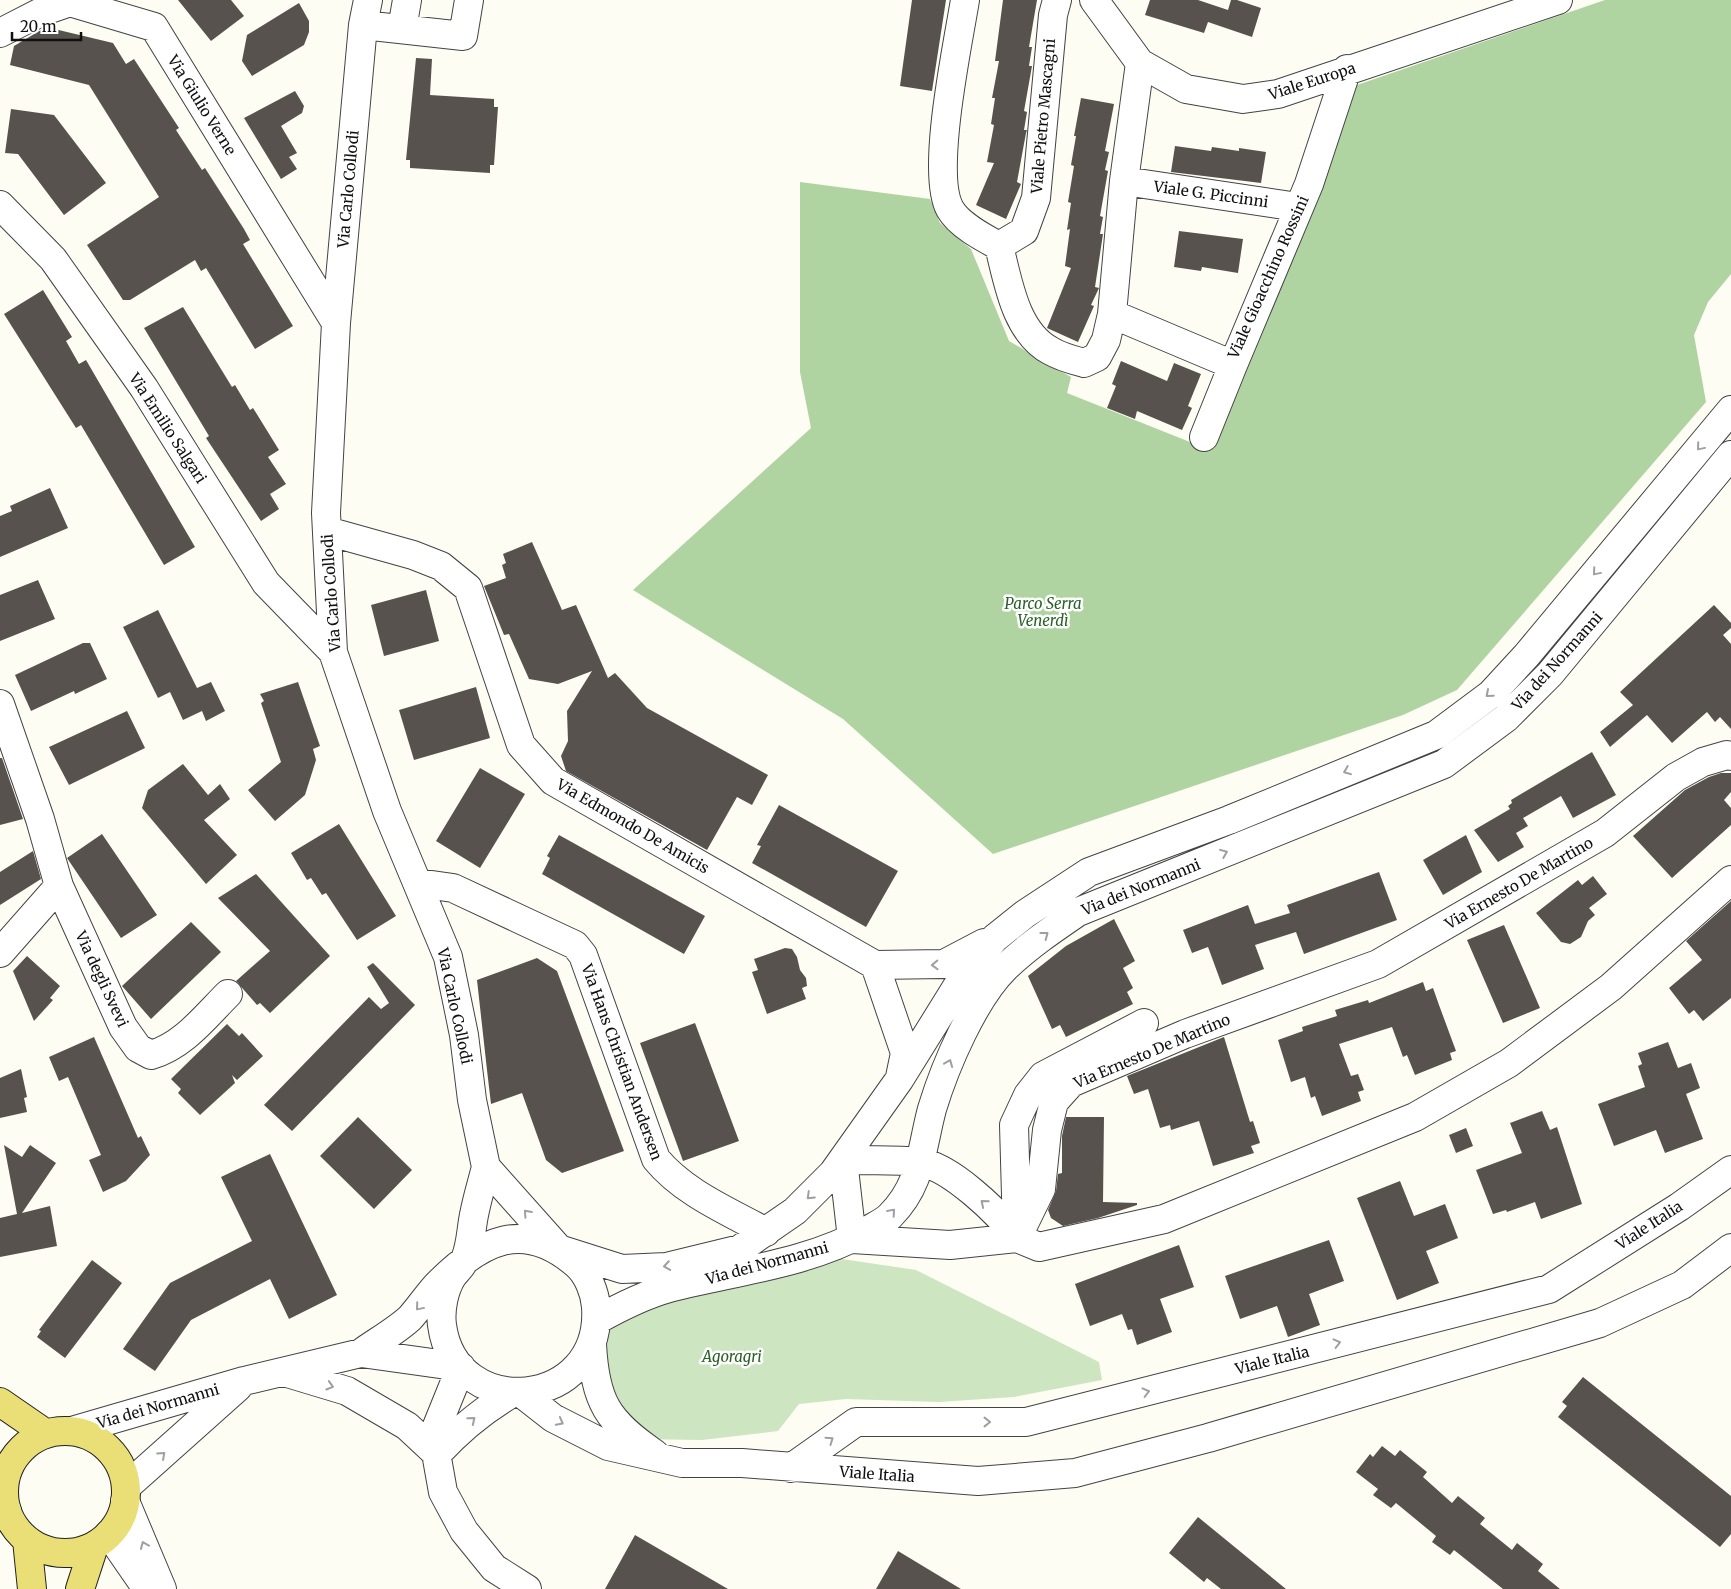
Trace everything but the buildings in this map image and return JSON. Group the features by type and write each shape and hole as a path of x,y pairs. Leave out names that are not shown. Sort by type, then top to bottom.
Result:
{"main road":[{"path":"0,1402 45,1433"},
{"path":"80,1589 102,1540 120,1519 126,1494 124,1474 109,1450 92,1437 72,1430 45,1433 23,1447 3,1467 3,1509 11,1522 27,1540 39,1547 67,1553 102,1540"},
{"path":"27,1540 32,1589"}],"street":[{"name":"Via Giulio Verne","path":"136,0 336,323"},
{"path":"402,30 407,0"},
{"path":"363,8 402,30 463,36 469,0"},
{"path":"964,0 942,156 944,186 950,210 974,232 999,246 1013,299 1028,330 1050,351 1084,364 1097,357 1106,340 1112,314 1124,181 1140,63"},
{"name":"Viale Pietro Mascagni","path":"999,246 1024,230 1036,198 1053,15 1057,0"},
{"name":"Viale Europa","path":"1094,0 1140,63 1186,89 1243,99 1278,94 1347,69 1558,0"},
{"path":"0,33 60,3 70,2 154,27"},
{"name":"Via Carlo Collodi","path":"363,8 336,323 326,513 333,652 387,811 448,957 464,1035 474,1108 486,1167"},
{"name":"Viale Gioacchino Rossini","path":"1112,314 1233,365 1309,184 1347,69"},
{"name":"Viale G. Piccinni","path":"1124,181 1298,207"},
{"name":"Via Emilio Salgari","path":"0,205 53,259 144,388 266,583 333,652"},
{"path":"1204,437 1233,365"},
{"name":"Via dei Normanni","path":"559,1249 622,1268 666,1267 740,1249 766,1232 795,1211 833,1174 899,1080 968,969 995,938 1025,914 1090,872 1229,820 1436,735 1491,694 1526,656 1731,410"},
{"name":"Via dei Normanni","path":"594,1332 625,1304 668,1288 774,1264 852,1239 889,1217 914,1184 932,1109 949,1061 976,1006 1005,968 1045,934 1078,912 1394,786 1444,764 1506,718 1550,674 1731,455"},
{"name":"Via Edmondo De Amicis","path":"327,531 413,555 441,566 468,588 521,745 553,781 876,965"},
{"name":"Via degli Svevi","path":"0,704 40,819 60,886 118,1018 138,1048 151,1055 165,1051 184,1038 228,994"},
{"name":"Via Ernesto De Martino","path":"1017,1238 1041,1189 1047,1130 1054,1102 1070,1083 1185,1034 1378,964 1605,833 1676,777 1704,762 1727,755 1731,756"},
{"path":"1017,1238 1004,1220 948,1172 920,1162 842,1160 852,1239 950,1245 1017,1238 1039,1247 1164,1219 1415,1117 1509,1063 1611,987 1731,880"},
{"name":"Via Hans Christian Andersen","path":"418,883 454,888 576,945 583,955 656,1160 666,1172 688,1189 766,1232"},
{"path":"0,952 60,886"},
{"path":"899,1080 905,1053 876,965 944,964 995,938"},
{"path":"1017,1238 1014,1126 1028,1095 1043,1076 1144,1023"},
{"path":"486,1167 559,1249 579,1266 590,1282 596,1300 594,1332 580,1364 564,1380 544,1390 517,1393 499,1390 478,1381 461,1366 448,1347 442,1324 443,1301 451,1278 465,1260 486,1167"},
{"name":"Viale Italia","path":"790,1468 856,1422 1026,1422 1549,1289 1679,1207 1731,1170"},
{"path":"361,1353 409,1319 437,1286 465,1260 486,1246 510,1239 536,1240 559,1249"},
{"name":"Viale Italia","path":"517,1393 553,1418 608,1446 682,1463 742,1463 978,1481 1075,1473 1208,1438 1600,1322 1682,1286 1731,1248"},
{"name":"Viale Italia","path":"594,1332 594,1378 607,1412 633,1439 662,1459"},
{"path":"361,1353 461,1366"},
{"name":"Via dei Normanni","path":"72,1430 244,1381 361,1353"},
{"path":"461,1366 433,1436 443,1492 464,1531 494,1568 527,1589"},
{"path":"283,1372 348,1391 407,1426 437,1454"},
{"name":"Via dei Normanni","path":"126,1494 244,1381"},
{"path":"437,1454 456,1433 489,1407 517,1393"},
{"path":"126,1494 162,1589"},
{"path":"102,1540 147,1589"}],"green space":[{"name":"Parco Serra Venerdì","path":"1605,0 1731,0 1731,274 1708,302 1694,335 1706,402 1457,690 1403,715 993,854 843,719 633,590 811,428 800,372 800,182 930,199 940,223 971,249 1009,341 1071,377 1067,393 1210,450 1357,85"},
{"name":"Agoragri","path":"808,1254 916,1270 1099,1362 1102,1380 1014,1397 939,1402 846,1399 799,1404 778,1431 702,1440 633,1439 607,1412 597,1320"}]}
